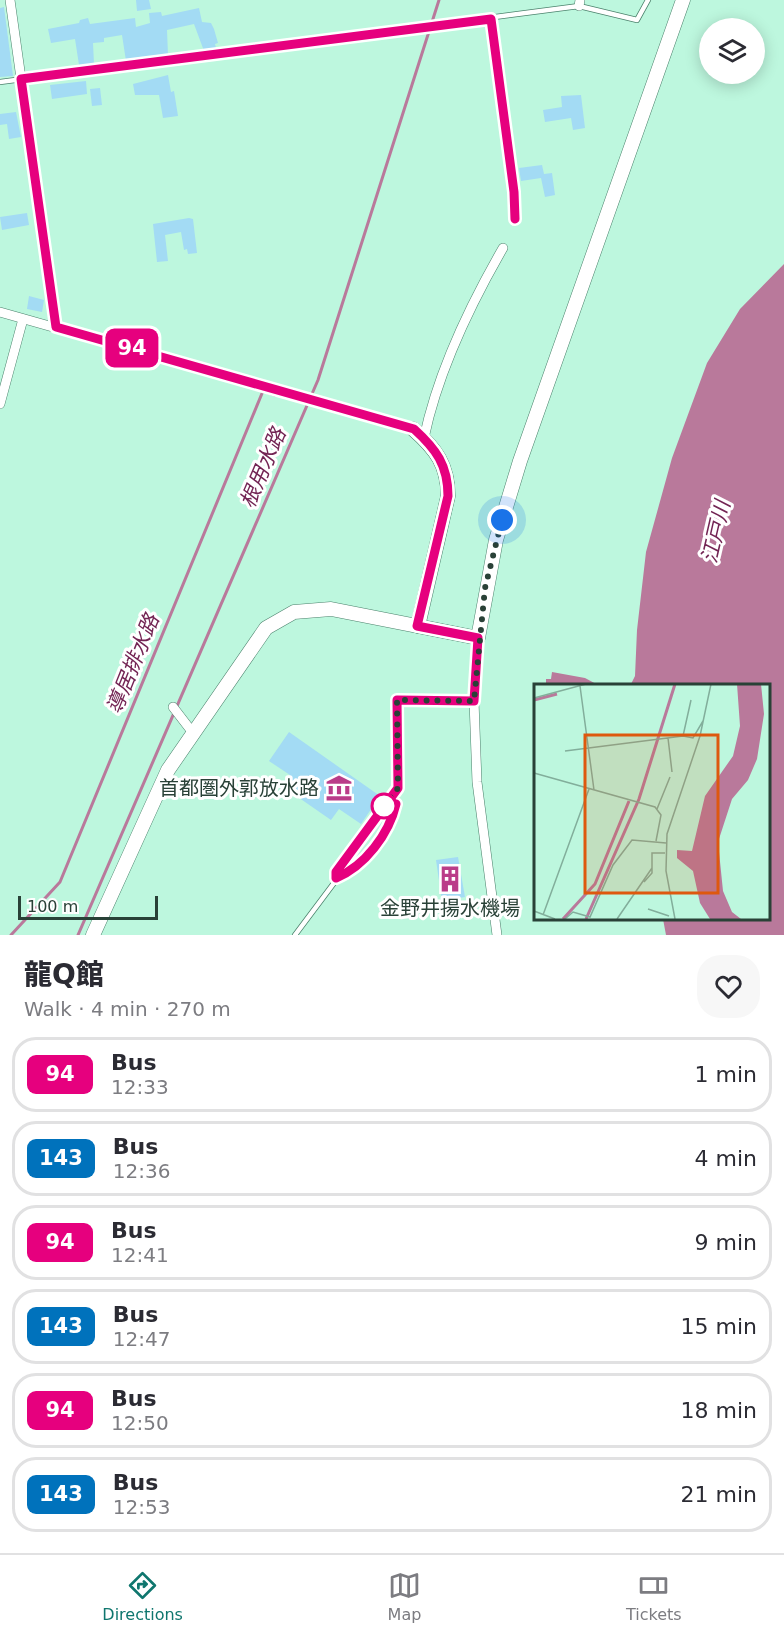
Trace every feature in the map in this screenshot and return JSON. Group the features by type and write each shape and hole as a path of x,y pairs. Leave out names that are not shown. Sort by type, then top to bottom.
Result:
{"street":[{"path":"10,0 56,327"},
{"path":"497,935 479,804 474,701 478,638 496,540 520,461 683,0"},
{"path":"419,433 476,296 503,248"},
{"path":"0,312 419,433 442,459 448,477 448,496 417,626"},
{"path":"0,404 23,319"},
{"path":"93,935 168,770 255,643 278,620 294,612 332,609 478,638"},
{"path":"173,707 193,734"}],"lane":[{"path":"0,82 491,19 580,3 637,20 648,0"},
{"path":"491,19 514,192 515,219"},
{"path":"295,935 336,878 372,850 383,838 393,816 398,788 397,700 474,701"},
{"path":"336,878 336,872 398,788"}],"water":[{"name":"江戸川","path":"784,264 784,935 666,935 663,920 769,920 769,684 631,684 635,676 637,630 646,552 672,458 707,363 740,309"},
{"path":"552,672 585,678 596,684 546,684 546,679 551,679"}],"building":[{"path":"136,0 149,0 151,9 137,11"},
{"path":"4,7 13,76 0,77 0,8"},
{"path":"199,8 202,22 211,23 214,29 218,43 215,44 216,48 204,51 194,24 167,30 168,55 126,61 122,35 104,38 104,42 93,43 94,64 79,65 75,39 51,43 48,29 79,23 80,20 88,18 90,24 135,18 136,27 150,23 149,13 161,12 162,16"},
{"path":"168,75 171,92 174,91 178,116 163,118 159,95 135,95 133,84"},
{"path":"86,81 87,94 52,99 50,85"},
{"path":"100,88 102,105 92,106 90,89"},
{"path":"581,95 585,128 573,130 571,118 545,122 543,110 562,107 561,96"},
{"path":"16,112 21,137 9,139 7,124 0,125 0,114"},
{"path":"542,165 544,174 552,173 555,195 545,197 541,178 521,181 519,168"},
{"path":"27,213 29,225 2,230 0,217"},
{"path":"193,219 197,253 188,254 187,249 184,250 181,232 165,235 168,261 157,262 153,224"},
{"path":"29,296 44,300 42,312 27,309"},
{"path":"289,732 380,796 361,824 339,809 331,820 282,786 290,775 269,761"},
{"name":"金野井揚水機場","path":"458,857 465,897 442,901 436,860"}],"waterway":[{"name":"根用水路","path":"78,935 318,380 439,0"},
{"name":"導居排水路","path":"11,935 60,882 263,391 275,395"}],"bus line":[{"name":"94","path":"396,804 383,838 372,850 336,878 336,872 398,788 397,700 474,701 478,638 417,626 448,496 448,477 442,459 431,444 414,429 56,327 21,79 491,19 514,192 515,219"}],"place":[{"name":"首都圏外郭放水路","path":"339,788"},
{"name":"金野井揚水機場","path":"450,879"}],"route":[{"path":"384,806 398,788 397,700 474,701 478,638 485,588 502,520"}]}
